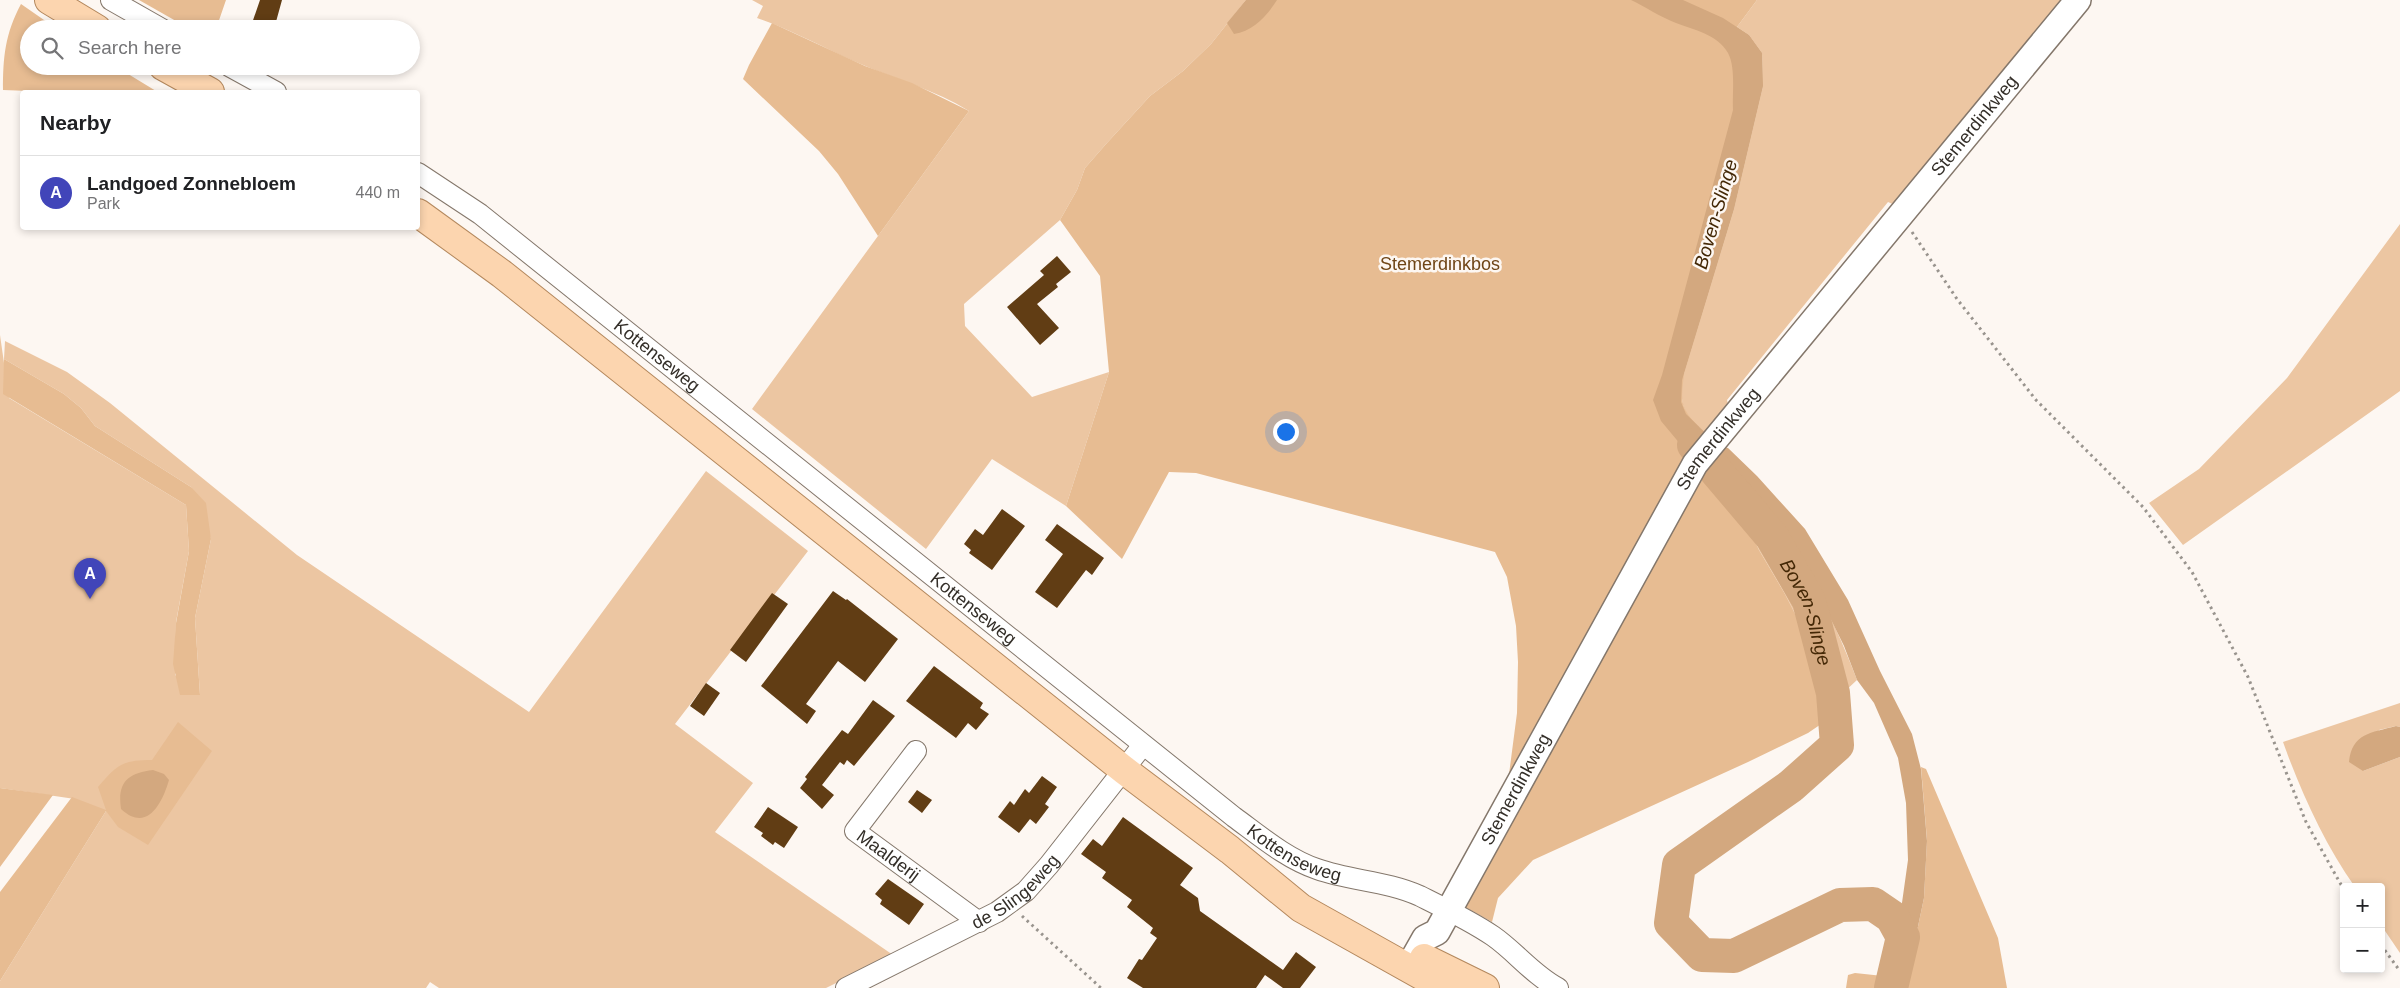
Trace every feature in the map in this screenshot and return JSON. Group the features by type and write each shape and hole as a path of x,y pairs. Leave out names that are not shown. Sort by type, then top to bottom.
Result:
{"main road":[{"path":"49,0 82,20"},
{"path":"179,75 206,90"},
{"name":"Kottenseweg","path":"420,214 502,274 1124,770 1230,850 1425,970 1485,988"}],"street":[{"path":"111,0 146,20"},
{"name":"Stemerdinkweg","path":"1425,970 1440,946 1443,922 1695,464 2078,0"},
{"path":"245,75 272,90"},
{"name":"Kottenseweg","path":"420,175 480,214 1234,818 1289,856 1316,869 1338,876 1394,886 1443,922 1494,937 1537,974 1558,988"},
{"path":"854,553 873,530"},
{"name":"de Slingeweg","path":"846,988 979,922 1026,891 1049,865 1143,745"},
{"name":"Maalderij","path":"916,751 855,831 979,922"}],"path":[{"path":"1901,216 1957,298 2036,400 2143,507 2192,572 2248,677 2306,822 2340,883"},
{"path":"1009,903 1031,926 1101,988"},
{"path":"2385,950 2400,971"}],"shaded area":[{"path":"752,0 1246,0 1211,44 1183,71 1150,96 1085,168 1077,190 1060,220 964,304 965,326 1032,397 1109,372 1066,506 992,459 926,549 752,409 969,111 930,91 863,65 784,28 757,18 763,6"},
{"path":"1757,0 2065,0 1897,206 1888,202 1727,400 1731,416 1710,437 1686,413 1682,400 1682,380 1734,209 1763,86 1762,53 1749,35 1737,27"},
{"path":"2400,224 2400,391 2183,545 2149,503 2199,469 2287,378"},
{"path":"0,335 9,398 186,505 189,551 176,622 175,675 200,695 195,618 211,539 191,487 95,426 81,408 64,394 4,359 5,341 67,372 110,403 297,555 529,712 706,471 808,551 675,724 753,783 715,832 893,955 826,988 439,988 430,982 426,988 0,988 0,981 106,811 75,799 0,788"},
{"path":"1708,465 1753,505 1775,530 1804,569 1828,612 1857,680 1829,706 1820,663 1785,594 1759,550 1739,506 1701,474"},
{"path":"2400,703 2400,727 2396,726 2379,730 2363,771 2400,757 2400,953 2385,931 2385,883 2352,883 2333,853 2314,817 2297,780 2283,742"}],"green space":[{"path":"139,0 226,0 219,20 174,20"},
{"name":"Stemerdinkbos","path":"1246,0 1757,0 1737,27 1749,35 1762,53 1763,86 1734,209 1684,374 1683,403 1692,420 1699,427 1694,454 1508,782 1517,713 1518,662 1516,626 1507,577 1495,552 1196,473 1169,472 1122,559 1066,506 1109,372 1100,276 1060,220 1077,190 1085,168 1150,96 1183,71 1211,44"},
{"path":"21,4 44,20 20,20 20,75 130,75 154,90 3,90 6,46 11,25"},
{"path":"772,23 865,66 912,83 969,111 878,236 838,174 819,151 743,79"},
{"path":"4,359 64,394 81,408 95,426 191,487 206,503 211,539 195,618 200,695 180,695 173,664 176,623 189,551 186,505 3,394"},
{"path":"1706,477 1739,506 1759,550 1785,594 1820,663 1830,718 1808,733 1748,762 1533,860 1498,898 1492,922 1465,907 1687,494"},
{"path":"178,722 212,751 148,845 118,827 106,811 0,981 0,892 72,797 106,810 98,787 121,765 134,761 152,760"},
{"path":"1921,767 1926,769 1998,938 2007,988 1905,988 1924,898 1927,840"},
{"path":"0,788 53,795 0,867"},
{"path":"1855,973 1883,976 1880,988 1846,988 1848,975"}],"water":[{"path":"1246,0 1277,0 1259,22 1247,30 1234,34 1227,23"},
{"path":"1631,0 1683,0 1723,18 1749,35 1762,53 1763,86 1734,209 1682,380 1681,402 1686,414 1718,445 1728,448 1757,476 1805,529 1848,600 1880,671 1912,734 1921,769 1927,841 1924,898 1905,988 1880,988 1900,917 1908,860 1906,803 1898,758 1874,703 1857,680 1844,646 1812,581 1789,546 1759,511 1681,445 1661,421 1653,400 1662,375 1733,110 1733,73 1728,53 1718,41 1664,18"},
{"path":"2396,726 2400,727 2400,757 2363,771 2349,762 2354,745 2364,736"},
{"path":"153,770 164,774 169,780 158,806 146,817 130,816 121,809 120,800 126,780 144,771"}],"building":[{"path":"260,0 282,0 276,20 253,20"},
{"path":"1057,256 1071,272 1056,284 1058,287 1037,304 1059,328 1040,345 1007,307 1044,275 1040,271"},
{"path":"1002,509 1025,526 992,570 969,553 971,550 964,544 975,529 983,535"},
{"path":"1057,524 1104,558 1092,575 1086,570 1057,608 1035,592 1063,554 1045,540"},
{"path":"833,591 847,599 898,639 865,682 838,661 806,704 816,711 807,724 761,686"},
{"path":"772,593 788,604 746,662 730,650"},
{"path":"934,666 983,703 980,708 989,714 976,730 968,723 956,738 906,701"},
{"path":"706,683 720,693 704,716 690,706"},
{"path":"873,700 895,716 854,766 847,760 844,765 840,762 822,785 834,795 822,809 800,788 807,779 805,777 842,730 848,734"},
{"path":"1042,776 1057,787 1045,804 1049,807 1036,824 1030,819 1019,833 998,817 1010,801 1014,805 1025,789 1029,793"},
{"path":"917,790 932,800 922,813 908,802"},
{"path":"768,807 798,827 784,848 775,842 773,845 761,836 763,833 754,827"},
{"path":"1123,817 1193,868 1180,885 1198,898 1200,911 1283,970 1296,952 1316,967 1300,988 1283,988 1265,975 1256,988 1143,988 1127,978 1139,959 1142,960 1157,938 1150,933 1153,928 1127,907 1132,900 1102,878 1106,872 1081,854 1093,839 1102,846"},
{"path":"888,879 924,904 909,925 880,904 882,900 875,894"}],"waterway":[{"name":"Boven-Slinge","path":"1694,445 1772,537 1809,601 1833,693 1837,745 1791,786 1679,865 1671,923 1702,955 1734,956 1840,905 1873,904 1892,917 1903,937 1891,988"}],"place":[{"name":"Landgoed Zonnebloem","path":"90,599"}]}
